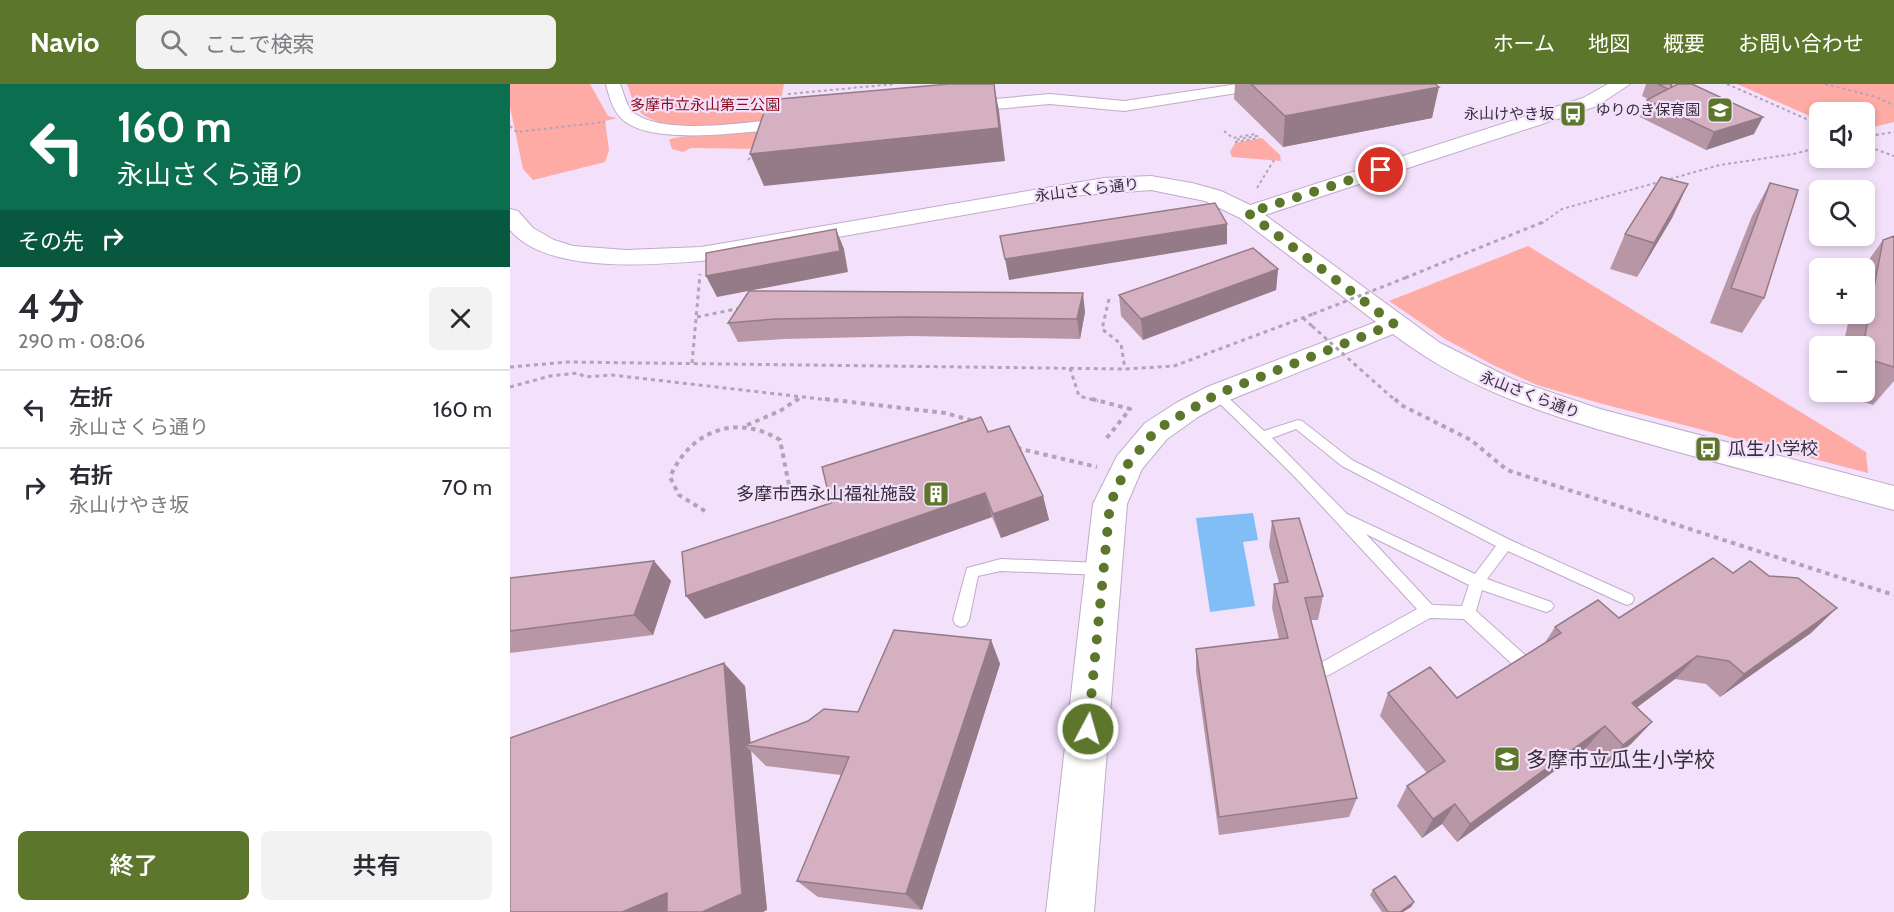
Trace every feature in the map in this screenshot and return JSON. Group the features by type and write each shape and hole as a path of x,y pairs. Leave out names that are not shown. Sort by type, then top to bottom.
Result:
{"street":[{"path":"613,84 621,108 629,117 658,128 702,130 807,121"},
{"path":"946,108 1050,99 1124,106 1268,84"},
{"path":"1252,202 1590,102 1621,84"},
{"name":"永山さくら通り","path":"510,216 520,229 542,244 566,251 632,258 701,254 1072,189 1128,183 1151,183 1252,202 1394,324 1430,349 1480,376 1560,409 1894,498"},
{"path":"1070,912 1110,504 1128,464 1156,430 1217,394 1394,324"}],"lane":[{"path":"1217,394 1264,436 1341,515 1428,611"},
{"path":"1264,436 1298,424 1347,464 1505,544 1627,598"},
{"path":"1341,515 1477,582 1546,606"},
{"path":"1468,613 1477,582 1505,544"},
{"path":"961,620 972,572 1000,565 1104,569"},
{"path":"1323,670 1428,611 1468,613 1519,660"}],"path":[{"path":"788,94 895,84"},
{"path":"1727,84 1809,120"},
{"path":"1825,84 1873,96 1894,105"},
{"path":"510,126 517,132 587,123 588,125 629,117"},
{"path":"1224,131 1233,138 1255,134 1257,136 1235,140 1236,142 1259,138"},
{"path":"1875,135 1894,132"},
{"path":"748,160 760,147"},
{"path":"1875,148 1894,156"},
{"path":"510,367 568,362 1125,369 1174,366 1539,225 1562,209 1720,165 1809,150"},
{"path":"1252,202 1274,160"},
{"path":"692,363 701,254"},
{"path":"1109,299 1102,329 1121,344 1125,369"},
{"path":"697,317 742,308"},
{"path":"1303,318 1401,405 1471,440 1507,470 1894,595"},
{"path":"1070,368 1079,396 1130,409 1106,439"},
{"path":"510,387 550,376 578,373 585,377 612,375 945,413 980,422"},
{"path":"705,511 679,495 670,477 679,457 695,443 720,430 745,426 780,411 802,397"},
{"path":"745,426 768,430 780,440 789,485"},
{"path":"1010,446 1124,474"}],"green space":[{"path":"510,84 590,84 608,116 617,118 605,121 609,150 605,162 533,180 523,169 510,107"},
{"name":"多摩市立永山第三公園","path":"627,84 784,84 777,120 688,127 670,125 641,113 632,99"},
{"path":"1737,84 1894,84 1894,122 1875,127 1875,102 1809,102 1809,116"},
{"path":"769,130 765,149 691,148 683,152 672,149 669,140 700,135"},
{"path":"1262,138 1280,155 1281,161 1232,157 1230,152 1235,143"},
{"path":"1528,246 1866,452 1868,473 1537,385 1445,339 1389,301"}],"water":[{"path":"1253,513 1258,540 1243,542 1255,606 1210,612 1196,518"}],"building":[{"path":"949,84 994,84 999,128 750,154 768,100"},
{"path":"1251,84 1435,84 1439,87 1285,116"},
{"path":"1658,84 1672,84 1670,88 1678,84 1692,84 1763,117 1714,132 1647,100 1668,89"},
{"path":"1661,177 1688,184 1654,243 1625,234"},
{"path":"1770,183 1798,190 1764,298 1731,288"},
{"path":"1215,203 1227,224 1005,259 1000,236"},
{"path":"836,229 840,251 706,276 706,253"},
{"path":"1894,236 1894,367 1875,361 1875,336 1865,336 1867,324 1875,324 1875,282 1883,240"},
{"path":"1253,248 1278,269 1141,319 1119,295"},
{"path":"749,291 1083,293 1077,319 905,317 775,319 728,323"},
{"path":"981,417 988,432 1009,426 1043,496 993,514 985,493 686,596 682,552 831,503 822,467"},
{"path":"1299,518 1323,596 1305,598 1357,798 1219,817 1196,649 1288,638 1274,584 1288,582 1272,521"},
{"path":"1713,558 1733,573 1750,561 1769,576 1798,578 1837,608 1744,674 1729,661 1697,656 1632,703 1652,722 1623,745 1605,726 1470,824 1455,804 1433,819 1407,786 1445,761 1388,693 1430,667 1457,698 1561,633 1555,627 1598,600 1619,618"},
{"path":"654,561 634,615 510,631 510,578"},
{"path":"894,630 991,640 906,894 797,881 849,757 745,745 808,721 824,709 858,712"},
{"path":"724,663 742,894 702,912 667,912 667,893 622,912 510,912 510,738"},
{"path":"1395,876 1414,902 1400,912 1388,912 1373,890"}],"place":[{"name":"ゆりのき保育園","path":"1720,110"},
{"name":"永山けやき坂","path":"1573,114"},
{"name":"瓜生小学校","path":"1708,449"},
{"name":"多摩市西永山福祉施設","path":"936,494"},
{"name":"多摩市立瓜生小学校","path":"1507,759"}],"route":[{"path":"1088,729 1110,504 1128,464 1156,430 1217,394 1394,324 1248,213 1381,170"}]}
